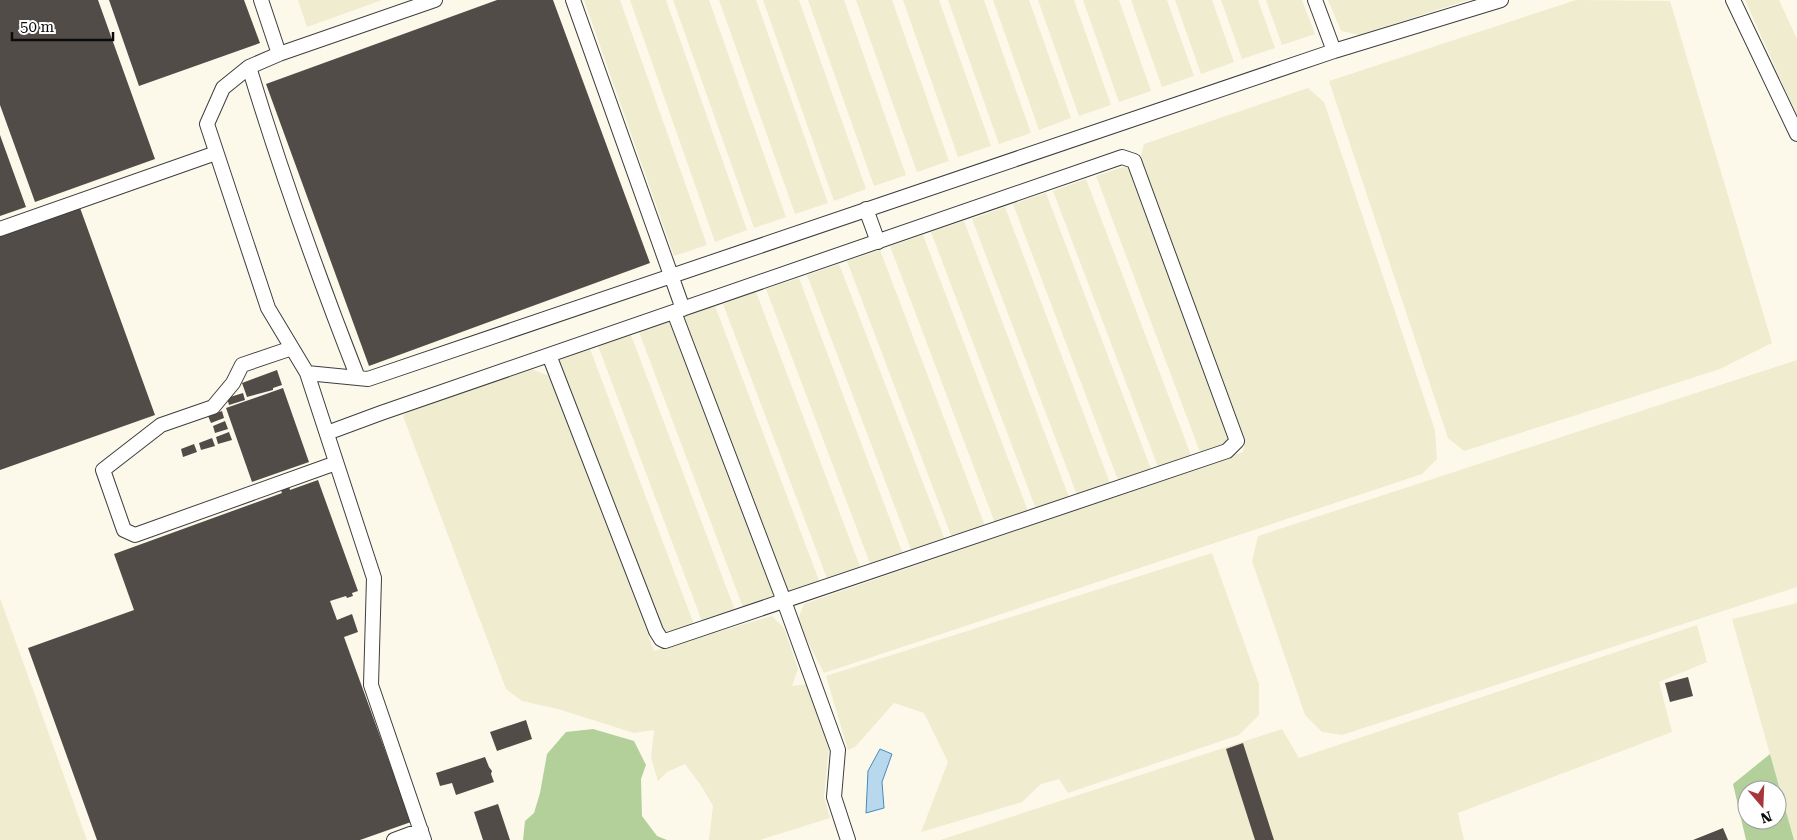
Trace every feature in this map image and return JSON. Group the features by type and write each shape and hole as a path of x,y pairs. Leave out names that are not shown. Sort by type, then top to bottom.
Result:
{"lane":[{"path":"261,0 279,54"},
{"path":"394,840 422,835 371,685 374,578 307,372 268,308 207,124 223,88 249,67 279,54 435,0"},
{"path":"573,0 670,276 679,310 838,750 834,797 848,840"},
{"path":"1315,0 1334,50"},
{"path":"307,372 368,379 1334,50 1501,0"},
{"path":"1733,0 1797,134"},
{"path":"249,67 277,158 330,307 358,378"},
{"path":"0,229 216,153"},
{"path":"326,433 549,355 1122,157 1134,162 1237,441 1227,451 665,641 661,639 656,631 549,355"},
{"path":"866,209 878,242"},
{"path":"292,348 242,366 234,383 212,407 161,425 103,470 124,530 135,535 336,463"}],"shaded area":[{"path":"298,0 382,0 307,27"},
{"path":"584,0 620,0 707,245 674,256"},
{"path":"630,0 666,0 747,230 715,242"},
{"path":"673,0 709,0 786,217 754,228"},
{"path":"719,0 756,0 828,203 795,214"},
{"path":"763,0 799,0 866,189 834,201"},
{"path":"808,0 844,0 906,175 874,186"},
{"path":"856,0 892,0 949,161 917,172"},
{"path":"903,0 939,0 991,146 958,157"},
{"path":"948,0 984,0 1031,133 999,144"},
{"path":"993,0 1029,0 1071,118 1039,130"},
{"path":"1038,0 1074,0 1111,105 1079,116"},
{"path":"1083,0 1119,0 1151,91 1119,102"},
{"path":"1131,0 1167,0 1194,76 1162,87"},
{"path":"1175,0 1212,0 1234,62 1201,74"},
{"path":"1221,0 1258,0 1275,48 1242,59"},
{"path":"1266,0 1302,0 1315,34 1282,45"},
{"path":"1328,0 1468,0 1359,35 1341,31"},
{"path":"1576,0 1670,1 1772,343 1720,369 1464,451 1448,438 1329,81"},
{"path":"1745,0 1779,0 1797,39 1797,116"},
{"path":"1308,88 1324,102 1435,430 1437,459 1422,474 824,673 797,622 804,604 1243,452 1244,446 1139,163 1144,144"},
{"path":"1129,165 1233,441 1200,452 1096,176"},
{"path":"1086,179 1191,455 1158,467 1053,191"},
{"path":"1046,193 1151,469 1118,480 1013,204"},
{"path":"1005,207 1110,483 1077,495 972,219"},
{"path":"964,221 1069,497 1036,509 931,232"},
{"path":"923,235 1028,511 995,523 890,246"},
{"path":"880,250 985,526 952,538 847,261"},
{"path":"839,264 945,540 912,552 807,275"},
{"path":"799,278 903,554 871,566 766,289"},
{"path":"756,292 861,569 828,581 723,304"},
{"path":"715,306 820,583 789,594 682,318"},
{"path":"672,321 777,598 744,610 639,332"},
{"path":"631,335 736,613 703,624 598,346"},
{"path":"590,349 695,627 663,638 557,360"},
{"path":"1797,360 1797,587 1342,735 1322,732 1305,715 1252,561 1258,536"},
{"path":"531,369 552,377 654,651 772,616 784,628 798,669 792,686 807,684 829,748 824,797 830,818 760,840 709,840 713,806 685,764 667,772 658,781 651,758 654,730 634,733 558,709 522,701 506,689 403,416 410,409"},
{"path":"1212,553 1259,684 1259,715 1239,735 1068,793 1059,779 1041,784 1022,802 921,832 948,762 924,713 894,703 855,747 848,750 826,676"},
{"path":"0,598 87,840 0,840"},
{"path":"1797,603 1797,840 1794,840 1787,815 1787,780 1777,780 1732,619"},
{"path":"1697,625 1707,662 1659,682 1672,732 1458,813 1464,840 940,840 1282,729 1299,758"}],"green space":[{"path":"593,729 634,741 646,765 641,779 642,816 657,836 667,840 523,840 525,821 534,813 540,793 547,754 566,732"},
{"path":"1770,754 1777,780 1738,780"},
{"path":"1737,781 1737,801 1733,784"},
{"path":"1787,815 1794,840 1746,840 1744,830 1787,830"}],"water":[{"path":"880,749 892,754 882,782 884,808 866,813 868,771"}],"building":[{"path":"0,0 98,0 155,159 35,202 0,105"},
{"path":"109,0 244,0 260,43 139,86"},
{"path":"497,0 553,0 650,263 369,366 266,84"},
{"path":"0,135 26,207 0,216"},
{"path":"79,205 155,415 0,470 0,233"},
{"path":"277,370 282,385 273,388 273,390 247,397 242,383"},
{"path":"283,388 309,462 252,482 226,408"},
{"path":"243,393 245,400 229,405 227,398"},
{"path":"222,411 224,418 211,423 208,416"},
{"path":"225,421 228,429 215,433 213,426"},
{"path":"229,432 232,440 218,444 216,437"},
{"path":"212,438 215,446 201,450 199,443"},
{"path":"194,444 197,452 183,457 181,449"},
{"path":"318,480 358,591 352,593 353,596 330,601 337,620 352,614 358,632 344,637 411,822 360,840 97,840 28,648 134,610 114,554 282,493 279,485 288,482 290,490"},
{"path":"1688,677 1693,696 1670,702 1665,683"},
{"path":"526,720 532,739 497,751 490,732"},
{"path":"1243,743 1274,840 1255,840 1226,749"},
{"path":"485,757 492,771 491,774 494,782 456,795 452,783 440,786 436,773"},
{"path":"498,804 510,840 483,840 474,812"},
{"path":"1723,828 1728,840 1693,840"}]}
